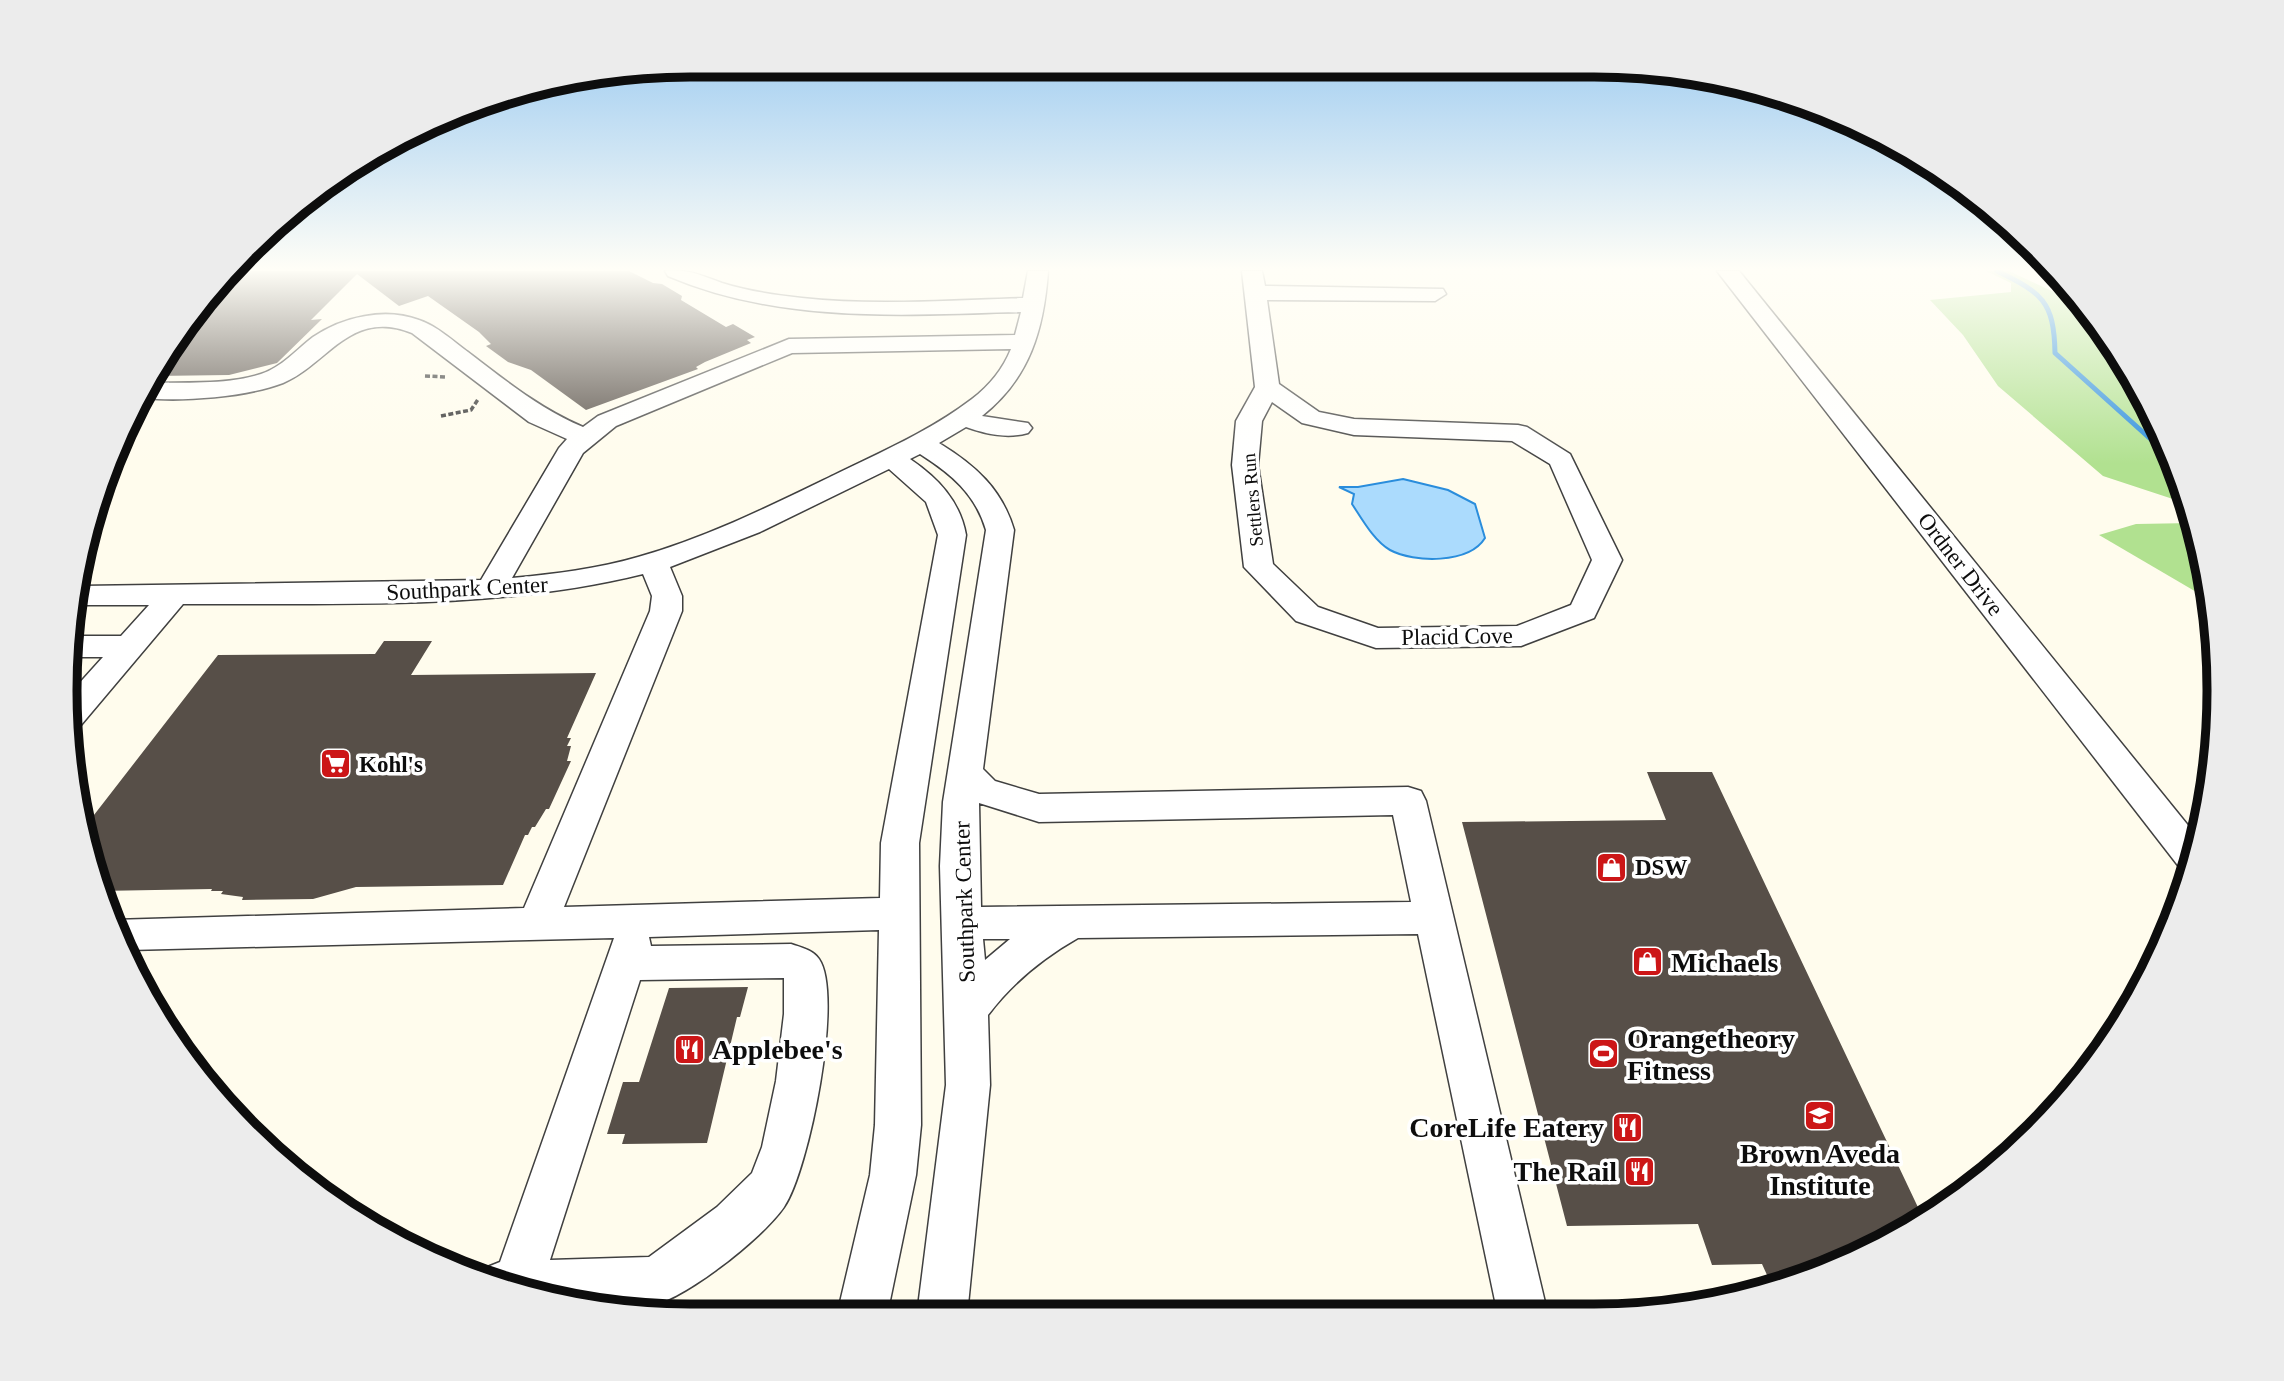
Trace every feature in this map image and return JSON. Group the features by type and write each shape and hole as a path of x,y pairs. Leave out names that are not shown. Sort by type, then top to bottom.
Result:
{"street":[{"path":"156,390 262,381 293,369 333,335"},
{"path":"430,335 538,417 583,436"},
{"name":"Southpark Center","path":"85,596 490,590 569,581 653,562 713,542 835,485 961,417 1000,385 1014,368 1025,335"},
{"path":"1261,335 1267,387"},
{"name":"Ordner Drive","path":"1779,335 2186,849"},
{"path":"490,590 569,453 583,436 607,421 789,346 1024,342"},
{"name":"Placid Cove","path":"1267,387 1311,418"},
{"name":"Settlers Run","path":"1259,568 1245,465 1249,421 1267,387"},
{"path":"961,417 990,427 1019,428"},
{"name":"Placid Cove","path":"1249,421 1281,423 1311,418 1354,427 1518,433 1561,460 1607,560 1583,611 1521,636 1376,638 1307,614 1259,568"},
{"name":"Southpark Center","path":"904,450 975,481 991,503 1000,530 965,772 959,852 967,1010 967,1106 943,1304"},
{"path":"864,1304 893,1175 898,1125 900,1068 897,914 900,842 918,722 951,550 950,520 915,474 904,450"},
{"name":"Southpark Center","path":"835,485 886,480 931,492"},
{"path":"537,924 666,611 667,596 653,562"},
{"path":"77,707 174,595"},
{"path":"78,647 130,646"},
{"path":"965,772 982,791 1039,808 1408,801 1522,1304"},
{"path":"128,934 897,914"},
{"path":"962,923 1434,918"},
{"path":"513,1277 640,919"},
{"path":"967,1010 996,972 1018,953 1072,922"},
{"path":"542,1285 642,1283 657,1280 760,1202 777,1175 800,1057 803,969 790,961 626,963"}],"path":[{"path":"425,376 447,377"},
{"path":"441,416 471,410"}],"green space":[{"path":"1963,335 2093,335 2144,419 2176,500 2103,476 1998,386"},
{"path":"2183,523 2199,594 2099,535 2136,524"}],"water":[{"path":"1403,479 1448,490 1475,504 1485,538 1467,553 1441,559 1413,557 1384,546 1352,504 1354,494 1339,487 1358,487"}],"building":[{"path":"191,335 305,335 277,363 229,375 164,376"},
{"path":"482,335 755,337 747,340 751,343 705,362 696,367 698,369 586,410 531,370 508,362 486,346 491,344"},
{"path":"384,641 432,641 411,675 596,673 567,738 571,738 567,746 571,746 567,761 571,761 549,809 546,809 528,835 525,835 503,885 356,887 313,899 242,900 243,897 221,894 223,891 211,891 212,889 111,891 91,819 218,655 375,654"},
{"path":"1647,772 1712,772 1919,1210 1865,1241 1779,1275 1767,1275 1762,1264 1712,1265 1698,1224 1567,1226 1462,822 1666,820"},
{"name":"Applebee's","path":"748,987 740,1017 737,1017 707,1143 622,1144 625,1134 607,1134 623,1082 639,1082 669,988"}],"waterway":[{"path":"2054,335 2055,353 2154,442"}],"place":[{"name":"Kohl's","path":"336,764"},
{"name":"DSW","path":"1612,867"},
{"name":"Michaels","path":"1648,962"},
{"name":"Applebee's","path":"689,1049"},
{"name":"Orangetheory Fitness","path":"1604,1054"},
{"name":"Brown Aveda Institute","path":"1820,1116"},
{"name":"CoreLife Eatery","path":"1627,1127"},
{"name":"The Rail","path":"1640,1171"}]}
